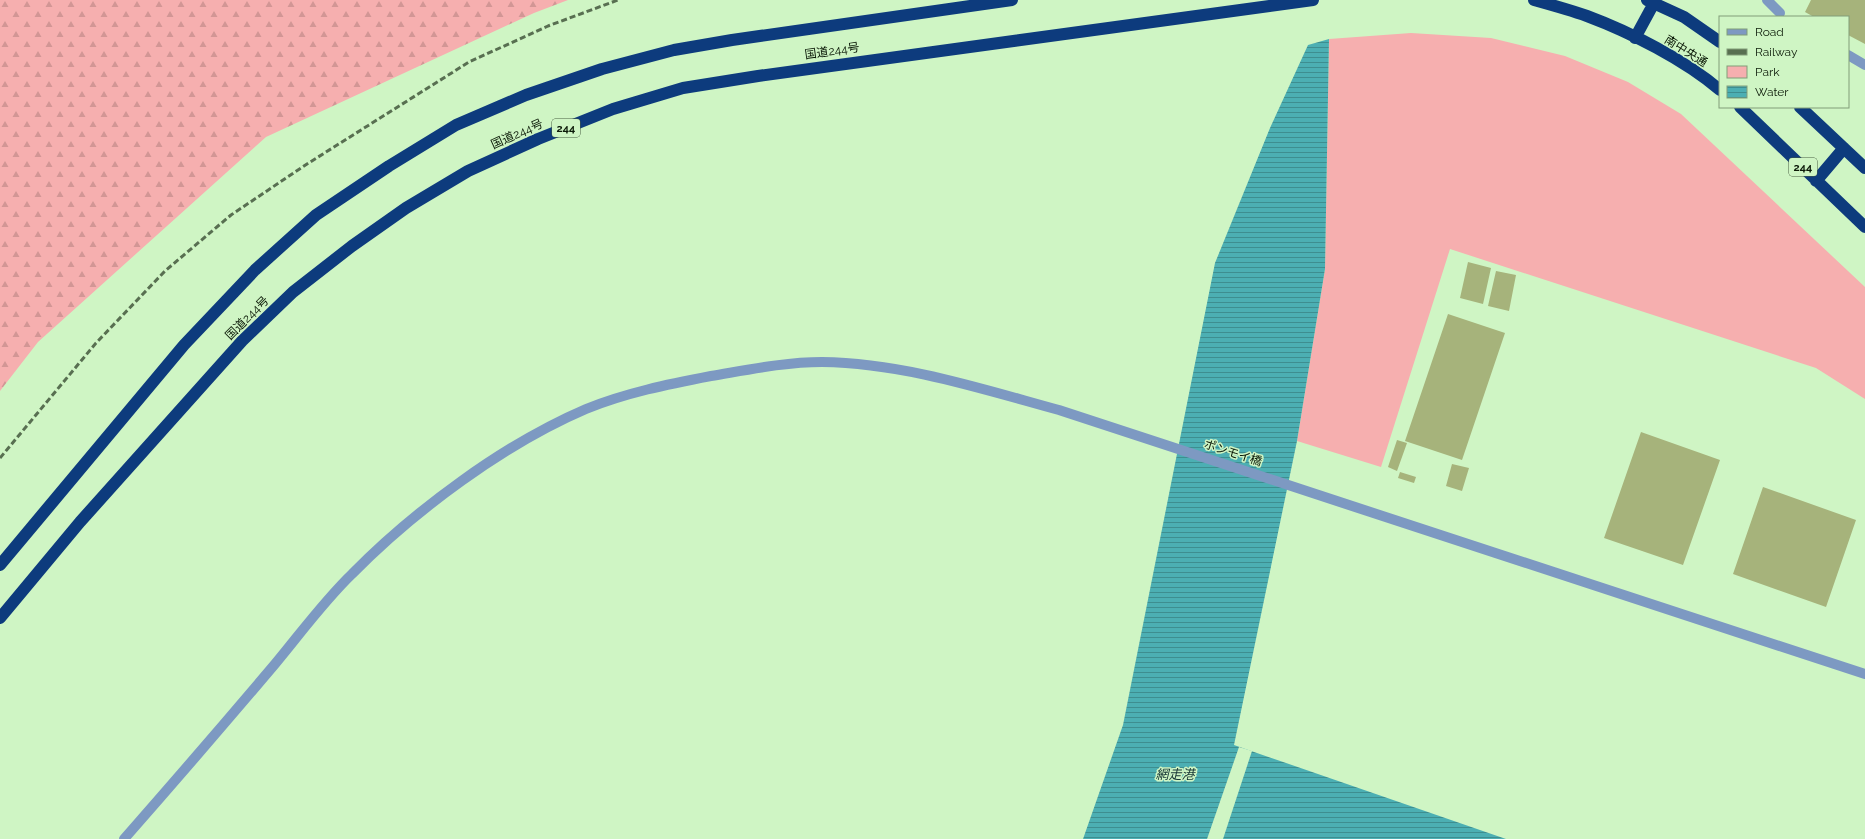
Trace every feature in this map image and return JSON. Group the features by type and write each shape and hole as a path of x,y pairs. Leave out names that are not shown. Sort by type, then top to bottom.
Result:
{"highway":[{"path":"0,565 184,345 255,270 316,215 389,166 456,125 533,93 602,69 674,50 732,40 1012,0"},
{"name":"国道244号","path":"0,618 80,522 242,341 294,292 352,246 406,208 468,171 538,139 613,109 683,88 798,70 1313,0"},
{"path":"1534,0 1587,16 1635,38 1651,1 1684,17 1719,41"},
{"name":"南中央通","path":"1635,38 1671,57 1719,87"},
{"name":"244","path":"1741,108 1865,227"},
{"path":"1801,108 1865,168"},
{"path":"1816,181 1844,148"}],"street":[{"path":"1767,0 1781,16"},
{"path":"1849,56 1865,65"},
{"name":"ポンモイ橋","path":"124,839 351,574 417,515 454,486 505,452 560,421 588,408 626,395 690,380 756,369 820,362 875,366 928,375 1059,410 1865,674"}],"green space":[{"path":"0,0 568,0 534,13 266,137 38,342 0,391"},
{"path":"1411,33 1491,38 1565,56 1628,82 1681,114 1865,287 1865,399 1816,368 1450,249 1381,467 1297,441 1325,269 1329,39"}],"water":[{"name":"網走港","path":"1329,39 1325,269 1297,441 1234,745 1506,839 1083,839 1123,725 1215,263 1270,128 1308,45"}],"pier":[{"path":"1239,747 1252,751 1223,839 1207,839"}],"building":[{"path":"1811,0 1865,0 1865,44 1849,36 1849,16 1812,16 1805,12"},
{"path":"1468,262 1491,268 1483,304 1460,298"},
{"path":"1496,271 1516,275 1509,311 1488,306"},
{"path":"1448,314 1505,333 1462,460 1405,441"},
{"path":"1641,432 1720,460 1683,565 1604,538"},
{"path":"1397,440 1407,443 1397,471 1388,467"},
{"path":"1452,464 1469,468 1462,491 1446,486"},
{"path":"1400,472 1416,477 1414,483 1398,478"},
{"path":"1763,487 1856,520 1826,607 1733,574"}],"railway":[{"path":"0,458 96,343 165,271 231,215 307,164 469,62 548,26 618,0"}]}
